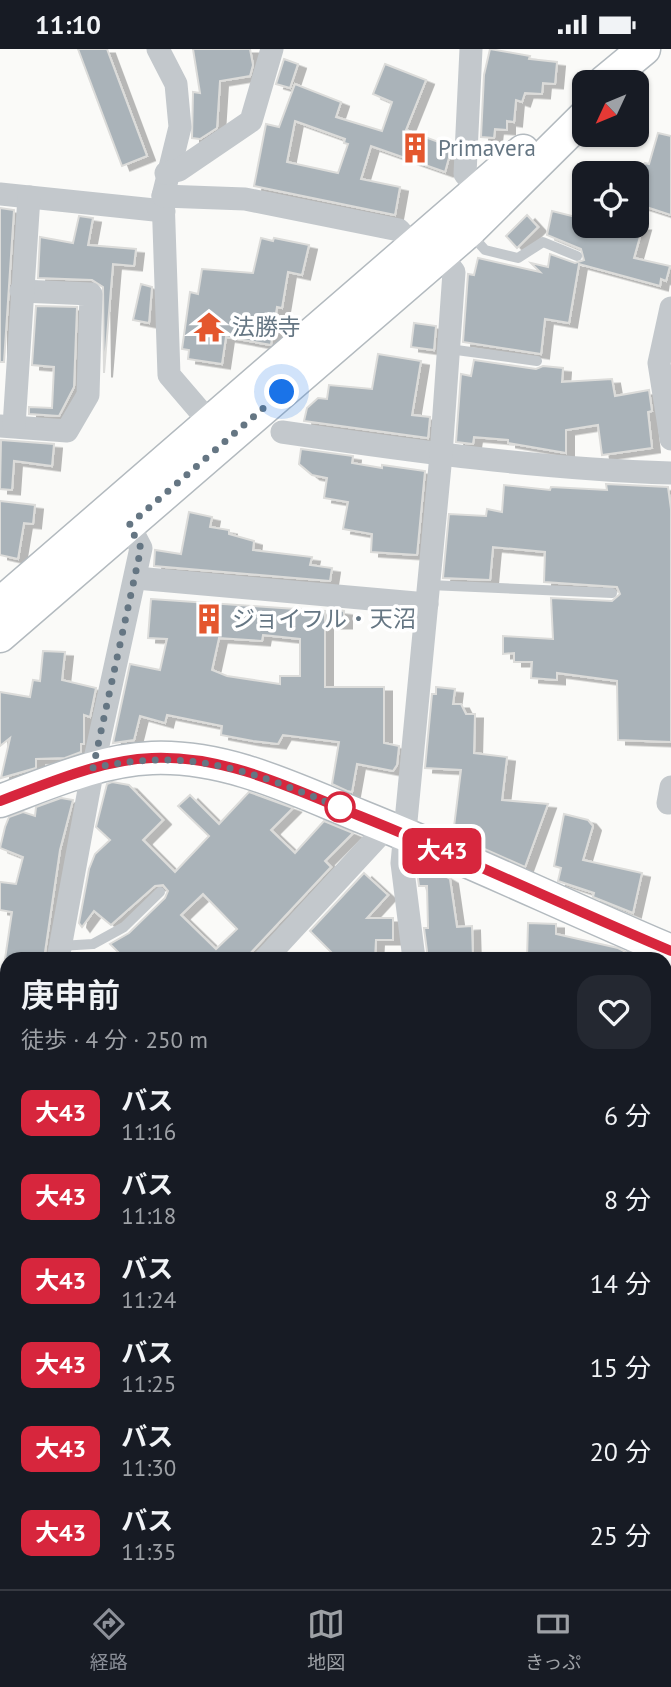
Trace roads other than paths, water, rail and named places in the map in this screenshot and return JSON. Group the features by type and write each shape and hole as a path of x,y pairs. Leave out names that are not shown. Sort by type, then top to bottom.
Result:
{"street":[{"path":"158,49 176,84 180,127 166,173 163,204 169,375 211,424"},
{"path":"166,173 179,170 251,121 272,49"},
{"path":"471,49 465,174 478,190"},
{"path":"619,70 644,49"},
{"path":"632,70 653,49"},
{"path":"0,636 129,525 427,250 478,190 572,108"},
{"path":"0,604 211,424 427,250 469,231 572,129"},
{"path":"0,194 163,204 245,199 398,230 454,272 428,594 396,831 413,952"},
{"path":"21,291 91,294 88,395 66,431 7,426 29,197"},
{"path":"671,308 659,363 671,439"},
{"path":"282,432 441,456 579,470 671,473"},
{"path":"59,952 93,768 141,548 129,525"},
{"path":"136,578 428,594"},
{"path":"0,801 93,768 152,758 216,764 280,783 396,831 639,949 671,951"},
{"path":"272,952 396,831"}],"lane":[{"path":"469,231 485,250 518,258 543,242 577,256"},
{"path":"449,349 537,361"},
{"path":"428,594 612,593"},
{"path":"59,952 93,944 124,927 160,892"}],"place":[{"name":"Primavera","path":"415,148"},
{"name":"法勝寺","path":"209,327"},
{"name":"ジョイフル・天沼","path":"209,619"}]}
